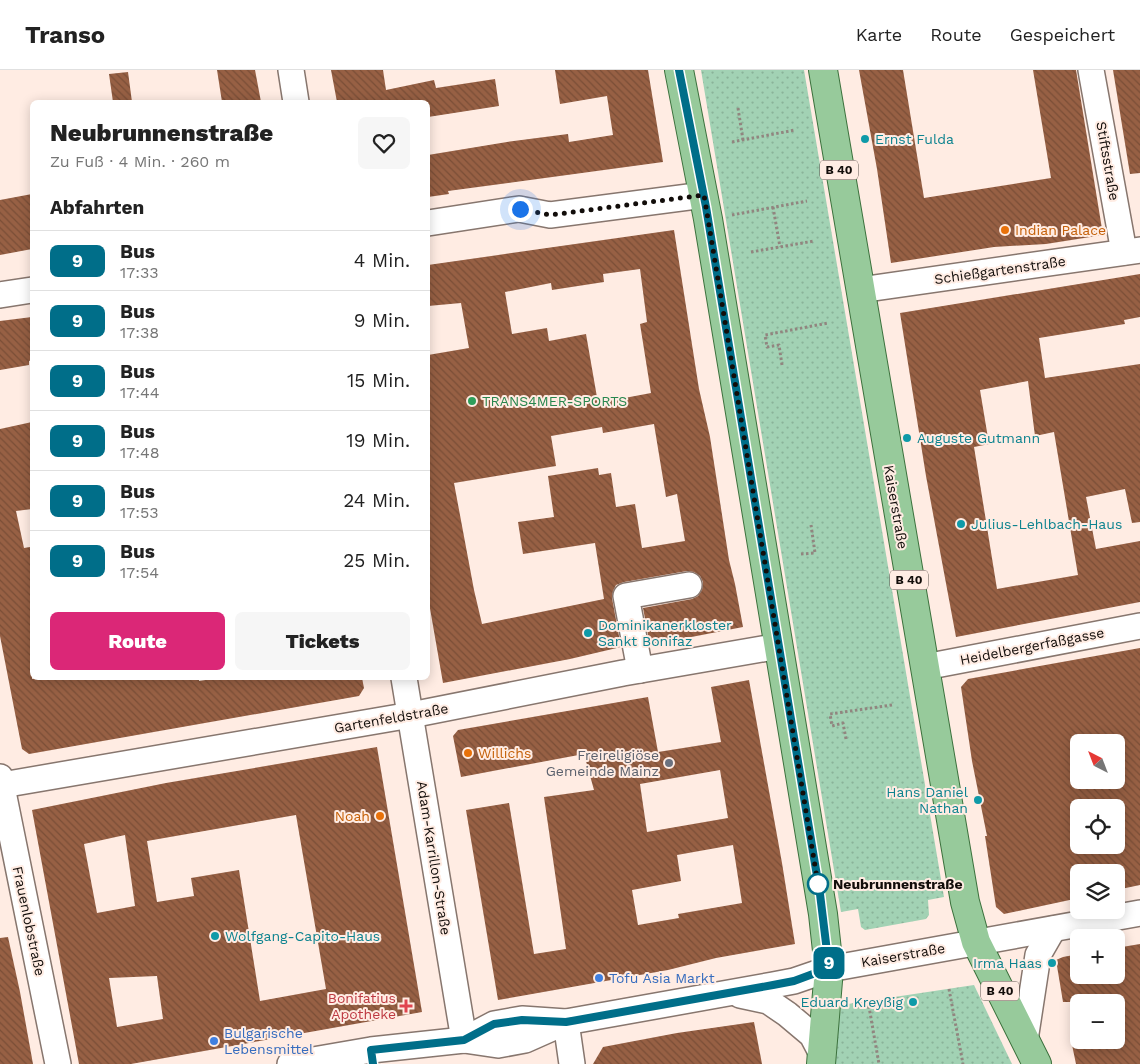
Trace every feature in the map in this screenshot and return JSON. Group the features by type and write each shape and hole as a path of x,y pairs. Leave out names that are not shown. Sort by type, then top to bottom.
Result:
{"main road":[{"path":"679,70 704,195 823,914 829,968 822,1059"},
{"name":"Kaiserstraße","path":"822,70 965,902 976,942 1031,1052"}],"street":[{"path":"291,70 296,100"},
{"name":"Stiftsstraße","path":"1091,70 1132,251"},
{"path":"430,223 520,209 550,215 704,195"},
{"name":"Schießgartenstraße","path":"860,290 1132,251"},
{"path":"0,294 30,290"},
{"path":"630,582 619,580 612,585 610,592 632,672"},
{"path":"632,672 626,596 689,585"},
{"name":"Heidelbergerfaßgasse","path":"925,667 1140,626"},
{"name":"Gartenfeldstraße","path":"1,781 411,715 778,646"},
{"name":"Adam-Karrillon-Straße","path":"404,680 464,1040"},
{"name":"Frauenlobstraße","path":"1,781 4,817 58,1064"},
{"path":"976,942 1140,913"},
{"name":"Kaiserstraße","path":"1031,1052 1035,966 1041,948 1053,929"},
{"name":"Kaiserstraße","path":"718,994 794,981 829,968 976,942"},
{"path":"290,1064 372,1057 464,1040 494,1024 522,1020 566,1022 718,994 745,995 768,1001 788,1014 812,1035 822,1059"},
{"path":"566,1022 572,1064"}],"path":[{"path":"738,108 743,140"},
{"path":"732,142 795,130"},
{"path":"725,217 807,201"},
{"path":"773,207 780,247"},
{"path":"751,252 814,241"},
{"path":"782,365 779,345 767,347 765,335 828,323"},
{"path":"801,554 815,552 811,525"},
{"path":"846,739 843,723 832,726 830,714 892,705"},
{"path":"949,988 962,1064"},
{"path":"868,1001 878,1064"}],"green space":[{"path":"701,70 804,70 944,897 928,900 929,915 926,919 865,930 861,927 858,909 841,912"},
{"path":"974,985 1012,1064 834,1064 841,1005"}],"building":[{"path":"217,70 255,70 261,100 222,100"},
{"path":"331,70 383,70 386,90 434,80 436,88 495,79 499,106 430,117 430,100 337,100"},
{"path":"555,70 648,70 663,162 448,191 449,194 430,197 430,155 568,134 569,142 613,135 607,96 560,104"},
{"path":"859,70 903,70 924,198 1051,178 1033,70 1076,70 1103,235 1046,244 994,247 891,263 877,169"},
{"path":"1113,70 1140,70 1140,173 1130,174"},
{"path":"128,72 132,100 113,100 109,74"},
{"path":"30,194 30,249 0,255 0,200"},
{"path":"674,230 699,389 710,437 729,560 743,627 650,645 643,608 692,599 698,596 702,590 703,582 700,576 694,572 687,571 624,582 616,585 612,598 621,647 570,659 443,683 430,608 430,355 469,348 461,303 430,306 430,265","holes":["640,269 647,322 640,324 651,393 598,403 586,334 549,341 547,328 512,334 505,292 551,283 552,290 604,282 603,274","654,424 666,497 677,494 685,541 642,548 635,504 616,507 611,473 599,475 598,468 548,476 554,517 518,522 523,554 595,543 604,599 482,624 454,483 556,466 551,436 602,427 603,433"]},
{"path":"1140,274 1140,317 1124,320 1125,324 1039,338 1045,378 1140,364 1140,522 1132,523 1125,489 1086,497 1096,549 1140,541 1140,602 956,637 926,476 900,313","holes":["1028,381 1035,436 1054,432 1078,575 997,589 974,447 989,444 980,390"]},
{"path":"30,317 29,365 0,370 0,321"},
{"path":"30,422 30,509 16,511 24,548 30,547 30,680 362,680 364,688 359,696 29,754 22,749 0,636 0,429"},
{"path":"1140,648 1140,885 1125,888 1125,864 1070,864 1070,900 1004,914 996,907 985,836 987,836 972,761 961,687 968,679"},
{"path":"749,680 795,944 716,958 668,970 498,1000 466,810 509,803 534,954 566,949 544,797 594,790 584,754 461,777 453,736 458,730 648,697 658,752 721,742 711,687","holes":["720,770 728,818 647,832 640,784","733,845 742,903 678,914 679,918 638,925 632,890 681,881 677,855"]},
{"path":"377,747 422,1012 131,1064 79,1064 32,810 166,783","holes":["296,815 326,989 260,1001 239,870 191,878 194,896 157,902 147,841","125,835 135,906 97,913 84,844","157,976 163,1019 117,1027 109,978"]},
{"path":"8,937 33,1064 0,1064 0,938"},
{"path":"1140,944 1140,1064 1076,1064 1073,1049 1125,1049 1125,994 1070,994 1070,1002 1063,1002 1056,960 1070,956 1070,984 1125,984 1125,946"},
{"path":"754,1022 762,1064 593,1064 603,1047 677,1033"}],"bus line":[{"name":"9","path":"373,1064 371,1050 464,1040 494,1024 522,1020 566,1022 794,981 829,968 820,894 706,207 679,70"}],"place":[{"name":"Ernst Fulda","path":"865,139"},
{"name":"Indian Palace","path":"1005,230"},
{"name":"TRANS4MER-SPORTS","path":"472,401"},
{"name":"Auguste Gutmann","path":"907,438"},
{"name":"Julius-Lehlbach-Haus","path":"961,524"},
{"name":"Dominikanerkloster Sankt Bonifaz","path":"588,633"},
{"name":"Willichs","path":"468,753"},
{"name":"Freireligiöse Gemeinde Mainz","path":"669,763"},
{"name":"Hans Daniel Nathan","path":"978,800"},
{"name":"Noah","path":"380,816"},
{"name":"Neubrunnenstraße","path":"818,884"},
{"name":"Wolfgang-Capito-Haus","path":"215,936"},
{"name":"Irma Haas","path":"1052,963"},
{"name":"Tofu Asia Markt","path":"599,978"},
{"name":"Eduard Kreyßig","path":"913,1002"},
{"name":"Bonifatius Apotheke","path":"406,1006"},
{"name":"Bulgarische Lebensmittel","path":"214,1041"}],"route":[{"path":"520,209 550,215 704,195 818,884"}]}
